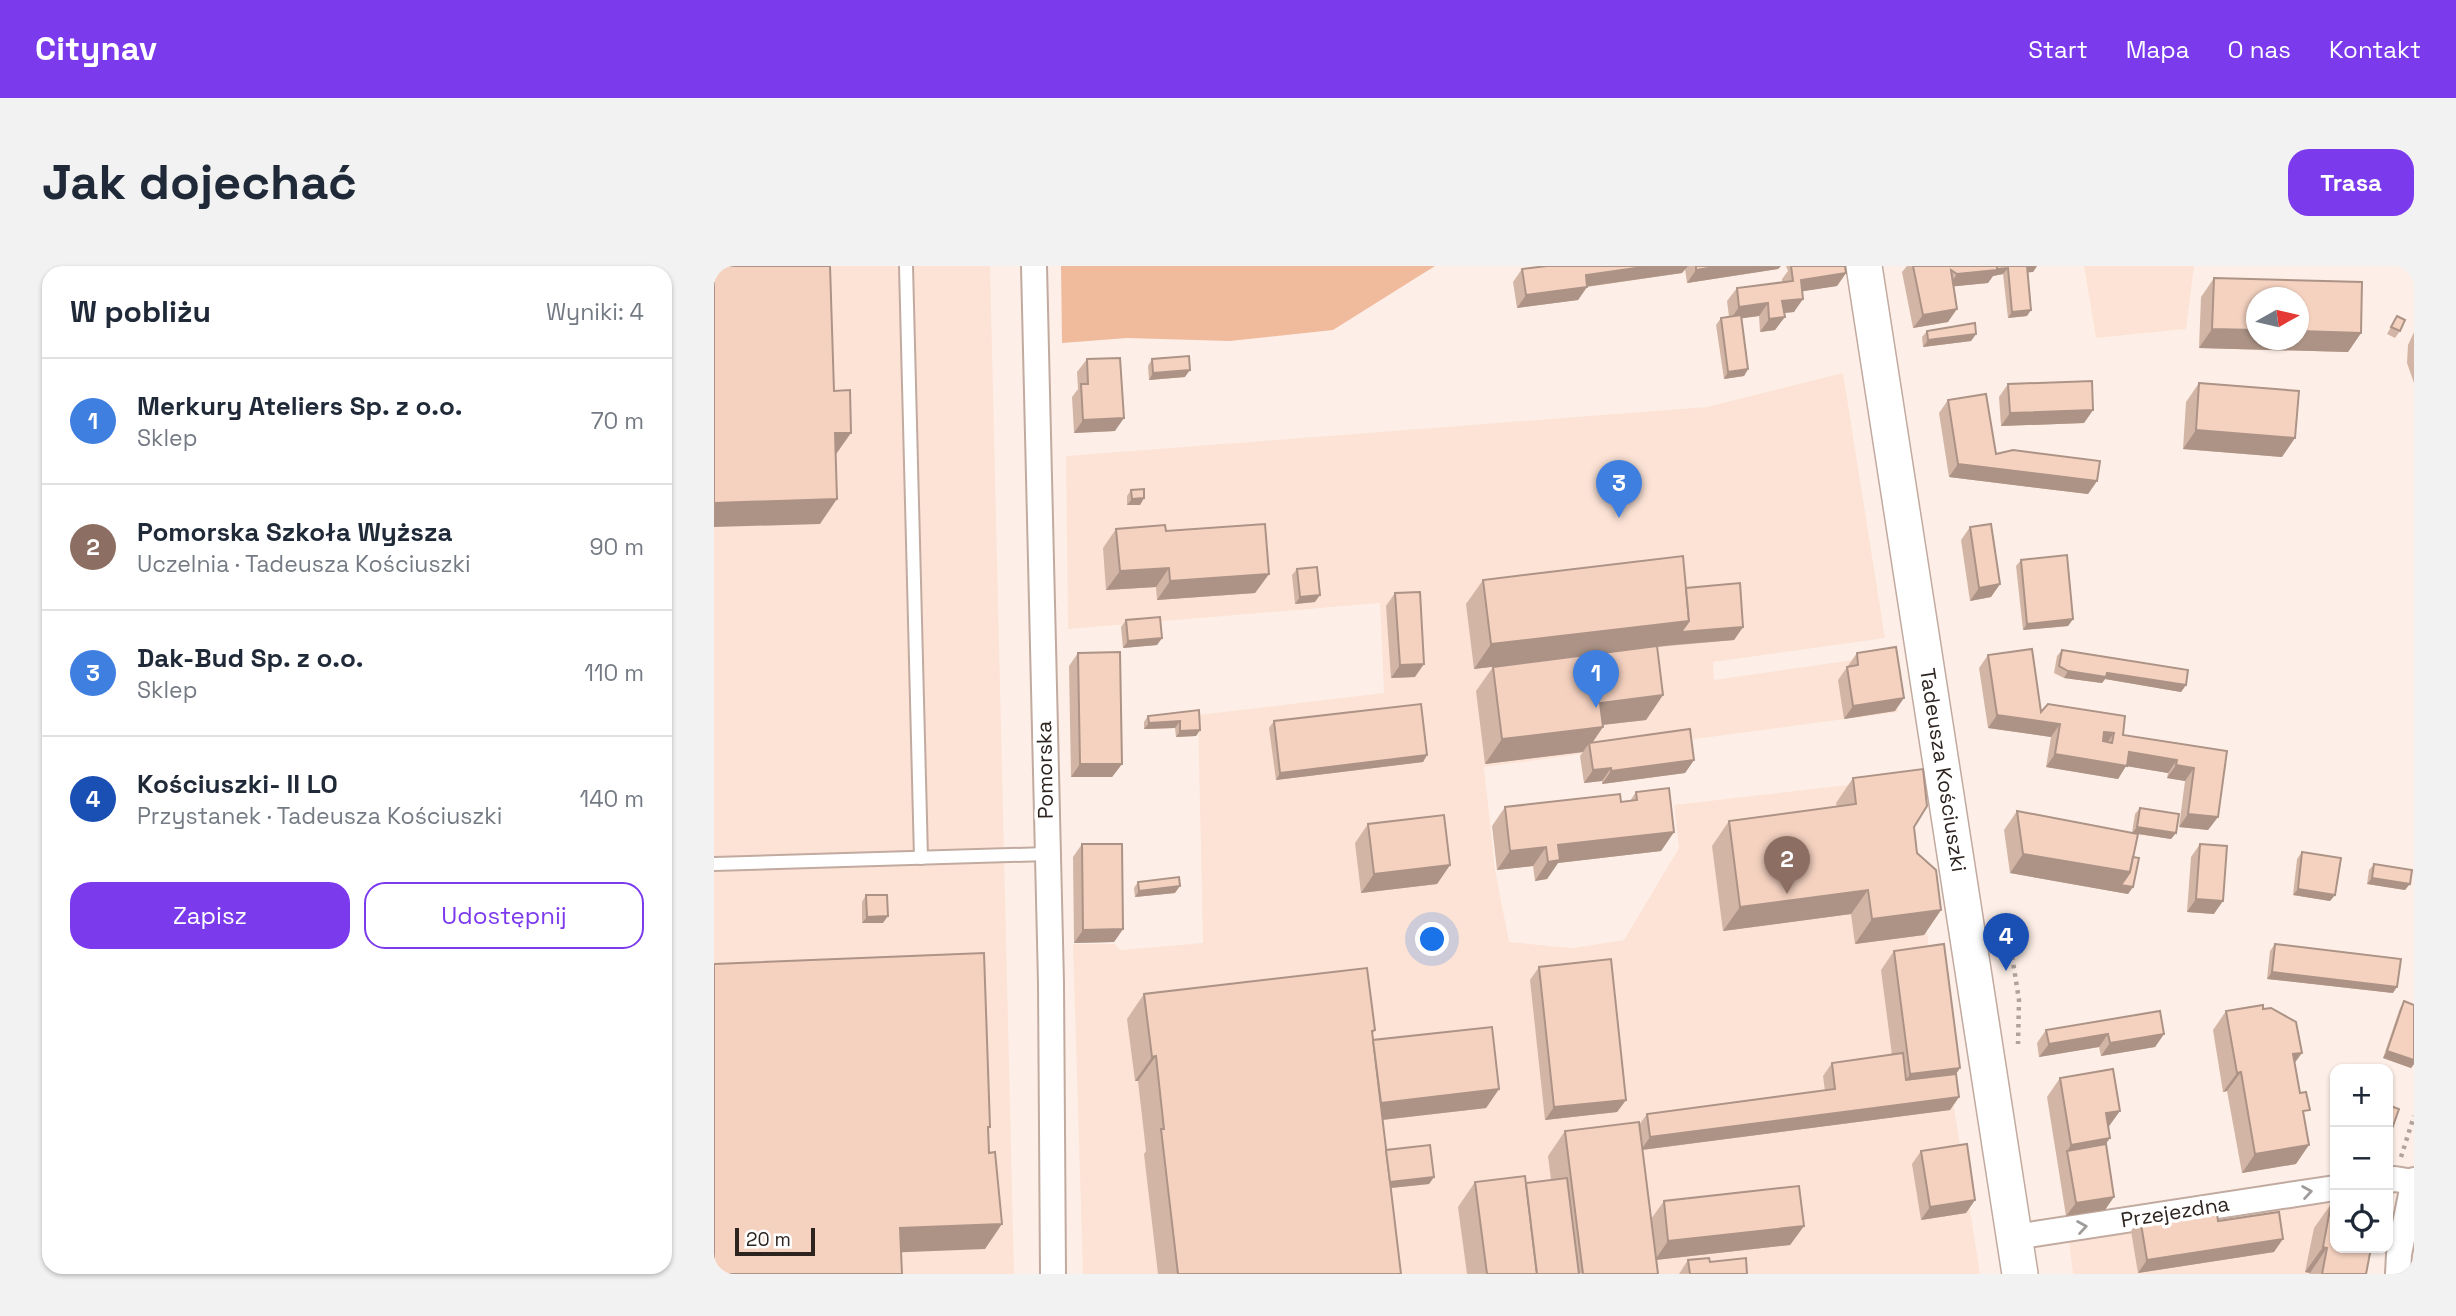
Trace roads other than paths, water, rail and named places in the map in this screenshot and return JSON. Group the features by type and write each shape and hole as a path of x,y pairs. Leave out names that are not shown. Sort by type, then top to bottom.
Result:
{"street":[{"name":"Pomorska","path":"1034,266 1051,983 1052,1274"},
{"name":"Tadeusza Kościuszki","path":"1864,266 2020,1274"},
{"path":"2393,1180 2414,1181 2399,1254 2398,1274"},
{"name":"Przejezdna","path":"2015,1237 2330,1189"}],"lane":[{"path":"906,266 921,858"},
{"path":"714,864 1047,854"}],"place":[{"name":"Dak-Bud Sp. z o.o.","path":"1619,518"},
{"name":"Merkury Ateliers Sp. z o.o.","path":"1596,708"},
{"name":"Pomorska Szkoła Wyższa","path":"1787,894"},
{"name":"Kościuszki- II LO","path":"2006,971"}]}
